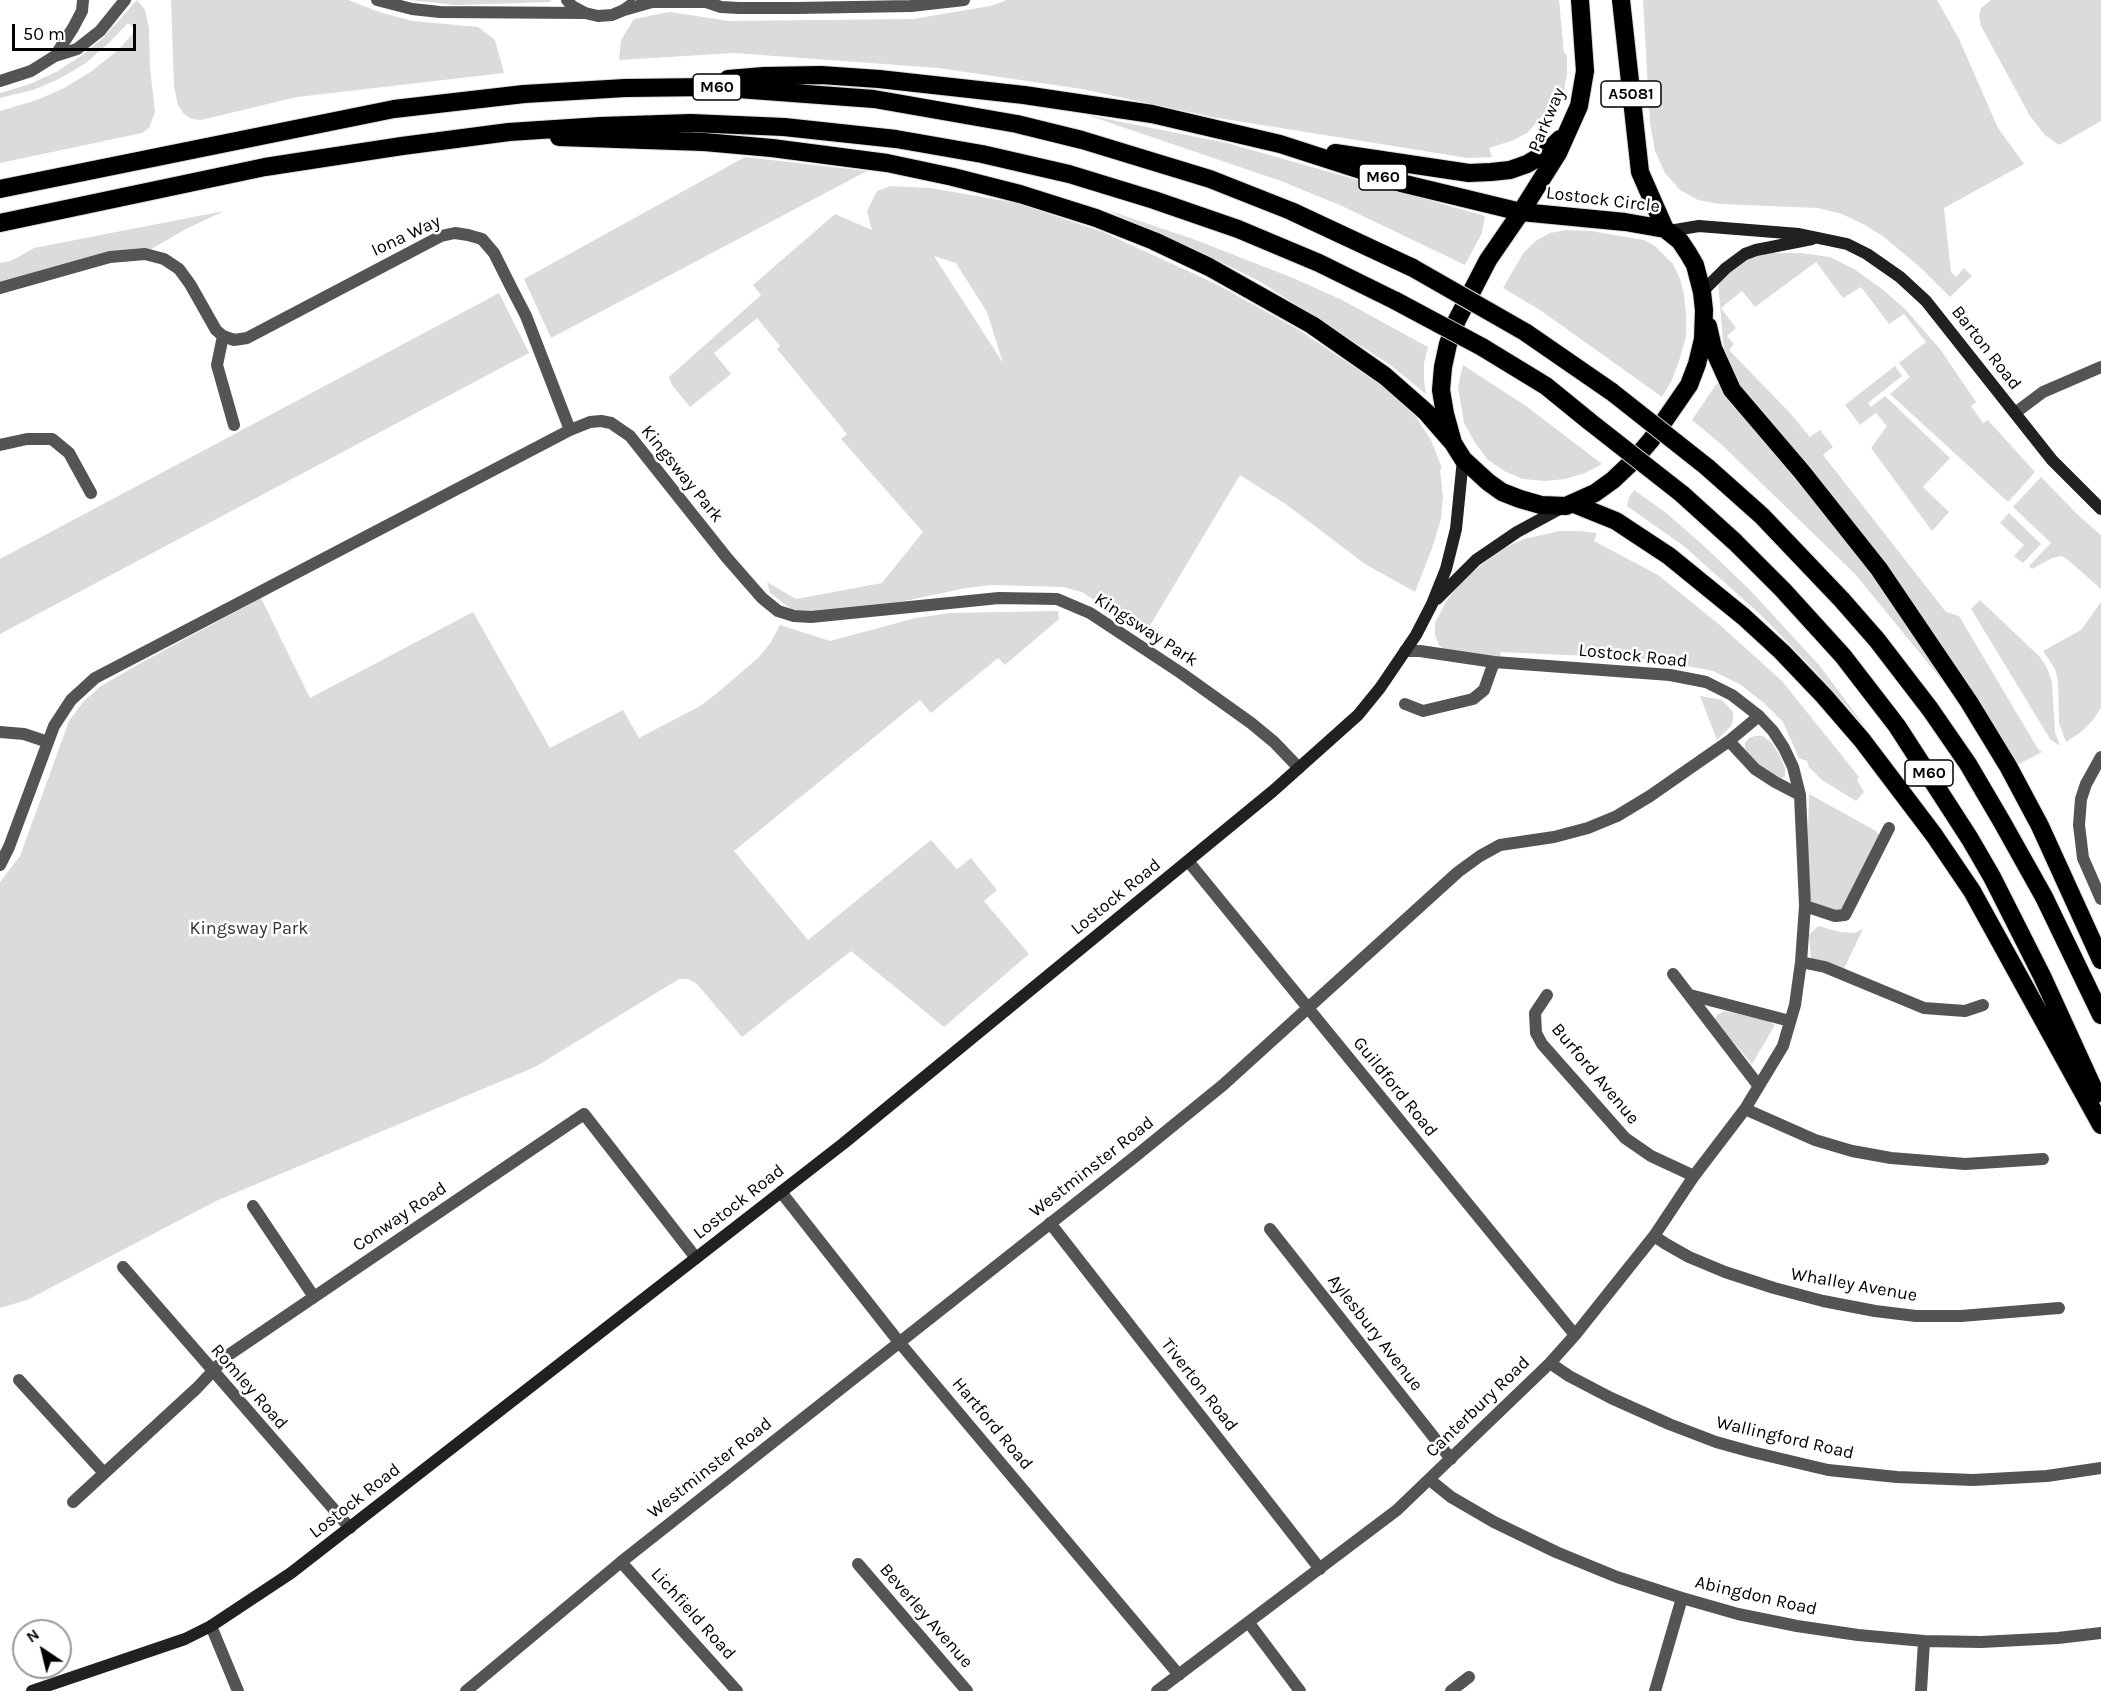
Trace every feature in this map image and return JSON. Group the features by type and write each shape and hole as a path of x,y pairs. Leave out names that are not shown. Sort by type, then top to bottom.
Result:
{"highway":[{"name":"Parkway","path":"1521,212 1558,153 1579,106 1584,84 1585,63 1580,0"},
{"name":"A5081","path":"1621,0 1640,172 1667,230"},
{"name":"M60","path":"0,189 394,109 524,94 764,76 821,75 879,79 1024,95 1152,114 1280,144 1469,173 1510,170 1527,164 1544,154 1570,126"},
{"name":"M60","path":"625,88 711,87 863,98 1017,124 1103,146 1210,179 1291,211 1413,268 1525,332 1612,392 1707,466 1761,516 1877,640 1968,764 2044,897 2101,1016"},
{"name":"M60","path":"0,223 265,167 402,146 509,132 680,123 784,127 896,139 982,154 1069,174 1238,229 1319,263 1396,301 1482,347 1546,386 1682,494 1783,590 1843,656 1897,726 1971,839 2042,976 2101,1103"},
{"name":"M60","path":"509,132 578,139 704,142 813,153 953,177 1020,194 1096,218 1154,241 1209,267 1312,325 1385,376 1426,412 1458,451"},
{"name":"M60","path":"1280,144 1401,183 1521,212"},
{"name":"Lostock Circle","path":"1458,451 1445,414 1442,390 1443,367 1448,344 1457,320 1488,260 1521,212 1625,222 1667,230 1688,253 1695,265 1703,301 1703,339 1697,364 1689,385 1668,418 1633,460 1613,480 1595,493 1570,505"},
{"path":"1703,301 1713,348 1732,390 1802,472 1872,561 1969,702 2008,766 2040,826 2101,960"},
{"path":"1458,451 1474,471 1502,492 1520,500 1541,505 1570,505"},
{"name":"M60","path":"1570,505 1616,521 1669,556 1744,617 1810,681 1862,740 1934,835 1972,891 2101,1125"}],"main road":[{"name":"Barton Road","path":"1667,230 1716,226 1799,234 1847,244 1867,255 1899,277 1926,301 2052,460 2101,508"},
{"name":"Barton Road","path":"1703,301 1726,268 1745,254 1763,248 1822,238"},
{"name":"Lostock Road","path":"32,1691 175,1643 211,1626 291,1573 879,1115 1299,768 1358,715 1380,688 1432,604 1446,569 1456,529 1458,451"},
{"name":"Lostock Road","path":"1432,604 1476,560 1517,532 1570,505"}],"street":[{"path":"55,56 73,28 82,10 83,0"},
{"path":"0,81 31,71 55,56 77,49 100,31 125,0"},
{"path":"377,0 412,9 440,12 598,16 612,15 652,2 704,1 721,7 740,8 797,4 911,6 964,0"},
{"path":"567,0 585,14"},
{"path":"624,10 636,0"},
{"name":"Iona Way","path":"222,336 234,340 247,338 441,236 455,233 468,235 482,239 494,254 526,316 570,430"},
{"path":"0,288 110,257 145,254 164,259 179,269 222,336 217,365 234,424"},
{"path":"2014,413 2043,392 2101,367"},
{"name":"Kingsway Park","path":"0,865 9,847 48,742 62,713 82,689 110,669 570,430 590,422 601,421 611,423 630,436 727,558 762,598 778,610 794,616 811,617 999,598 1057,599 1090,613 1181,673 1251,723 1274,742 1299,768"},
{"path":"0,445 27,439 52,439 69,453 91,493"},
{"name":"Lostock Road","path":"1405,651 1420,651 1494,662 1670,675 1706,682 1732,695 1759,716"},
{"path":"1405,704 1423,711 1473,699 1484,690 1494,662"},
{"name":"Westminster Road","path":"466,1691 621,1562 1214,1092 1458,872 1500,845 1554,837 1588,828 1617,816 1729,741 1759,716"},
{"name":"Canterbury Road","path":"1157,1691 1397,1510 1550,1363 1654,1236 1694,1176 1745,1109 1783,1046 1795,1005 1805,906 1800,795 1793,767 1784,747 1759,716"},
{"path":"0,732 24,734 48,742"},
{"path":"1729,741 1755,769 1775,783 1800,795"},
{"path":"2101,757 2092,770 2081,799 2079,825 2083,858 2101,899"},
{"path":"1805,906 1835,916 1845,915 1889,828"},
{"name":"Guildford Road","path":"1188,861 1575,1335"},
{"path":"1801,962 1825,967 1924,1008 1965,1011 1983,1005"},
{"path":"1673,974 1758,1085"},
{"name":"Burford Avenue","path":"1547,995 1535,1013 1536,1034 1542,1044 1625,1137 1652,1156 1694,1176"},
{"path":"1690,995 1790,1021"},
{"path":"1745,1109 1815,1140 1852,1151 1891,1158 1965,1164 2043,1159"},
{"name":"Conway Road","path":"73,1502 197,1388 227,1356 584,1114 696,1258"},
{"name":"Hartford Road","path":"781,1192 899,1342 1179,1675"},
{"path":"253,1206 314,1297"},
{"name":"Tiverton Road","path":"1050,1223 1320,1569"},
{"name":"Aylesbury Avenue","path":"1270,1229 1451,1459"},
{"name":"Whalley Avenue","path":"1654,1236 1689,1257 1725,1272 1784,1291 1875,1311 1916,1316 1961,1316 2059,1308"},
{"name":"Romley Road","path":"123,1268 350,1528"},
{"name":"Wallingford Road","path":"1550,1363 1569,1376 1611,1398 1688,1431 1752,1452 1828,1470 1897,1477 1973,1480 2047,1476 2101,1468"},
{"path":"19,1380 104,1473"},
{"name":"Abingdon Road","path":"1430,1480 1451,1497 1494,1522 1556,1552 1617,1577 1738,1614 1858,1635 1924,1641 1981,1642 2101,1633"},
{"name":"Lichfield Road","path":"621,1562 737,1691"},
{"name":"Beverley Avenue","path":"858,1564 968,1691"},
{"path":"1655,1691 1682,1598"},
{"path":"1249,1623 1300,1691"},
{"path":"211,1626 238,1691"},
{"path":"1921,1691 1924,1641"},
{"path":"1451,1691 1470,1677"}],"green space":[{"path":"137,0 145,10 149,28 150,68 155,112 149,128 142,133 0,163 0,111 37,100 64,88 92,71 118,50 136,30 128,23 86,63 59,79 33,90 0,98 0,93 30,84 56,72 81,56 104,37"},
{"path":"171,0 348,0 382,13 413,21 478,27 495,40 504,73 297,97 201,120 192,119 184,114 178,105 174,87"},
{"path":"410,0 550,0 551,2 455,5"},
{"path":"1007,0 1559,0 1564,53 1567,55 1567,74 1564,91 1553,115 1547,111 1527,133 1489,148 1492,157 1468,158 1212,117 1082,89 938,68 734,53 619,60 621,40 634,19 670,12 729,21 913,19 990,6"},
{"path":"1643,0 1937,0 1959,39 1998,128 2024,164 1944,208 1951,272 1956,277 1964,268 1972,276 1950,297 1921,268 1884,237 1842,214 1818,208 1719,204 1698,200 1680,190 1665,173 1655,151 1650,123"},
{"path":"1991,0 2101,0 2101,121 2059,145 2045,135 2030,116 1981,26 1979,16 1981,8"},
{"path":"1087,115 1227,143 1485,216 1482,233 1465,265 1342,206 1281,181"},
{"path":"745,157 867,171 551,338 524,279"},
{"path":"891,186 930,188 1017,203 1103,232 1216,284 1299,330 1384,387 1416,417 1431,440 1442,468 1440,470 1443,497 1441,519 1415,592 1365,564 1287,505 1240,475 1145,634 1082,592 1063,587 992,585 900,602 814,614 791,609 770,593 767,582 796,599 882,583 923,532 841,439 847,434 777,349 780,346 757,318 714,353 731,374 690,407 672,385 669,377 761,295 753,285 835,214 872,230 867,211 877,191","holes":["934,256 956,263 987,312 1003,363"]},
{"path":"1104,209 1193,239 1293,278 1342,300 1428,347 1424,363 1426,394 1389,364 1259,281"},
{"path":"224,211 146,252 0,284 0,263 11,261 34,248"},
{"path":"1566,230 1591,231 1644,240 1655,246 1673,264 1684,294 1686,337 1672,380 1662,397 1540,310 1503,288 1524,252 1537,240 1550,233"},
{"path":"1769,253 1801,253 1830,257 1854,269 1882,289 1905,309 1940,349 1976,402 1971,406 1983,423 1988,420 2035,472 2008,502 1890,394 1910,377 1899,363 1926,342 1904,314 1889,324 1861,287 1843,298 1816,262 1755,307 1742,291 1721,308 1736,328 1727,336 1734,344 1729,350 1810,437 1820,430 1833,447 1823,455 1946,612 1959,616 2038,749 2042,752 2017,765 1737,384 1725,354 1718,280 1732,268 1750,258"},
{"path":"499,293 529,353 0,634 0,559"},
{"path":"1463,365 1526,406 1602,464 1585,473 1565,479 1545,481 1523,479 1504,471 1487,459 1464,423 1458,387"},
{"path":"1895,366 1902,376 1868,403 1871,407 1885,396 1950,458 1923,487 1949,512 1932,531 1871,448 1887,426 1876,413 1860,425 1845,405"},
{"path":"1717,383 1745,420 1823,510 1861,560 1951,691 1855,574 1722,445 1692,420"},
{"path":"2041,477 2101,535 2101,589 2062,556 2052,558 2032,569 2029,566 2051,543 2013,507"},
{"path":"1634,490 1665,512 1749,589 1819,665 1867,729 1762,616 1685,547 1627,506"},
{"path":"2009,513 2041,544 2023,563 2014,556 2024,545 2000,523"},
{"path":"1559,531 1597,533 1594,541 1658,575 1721,626 1782,681 1859,777 1857,780 1864,792 1856,801 1822,780 1809,767 1807,761 1799,758 1783,722 1765,704 1741,685 1713,671 1651,659 1501,652 1499,662 1447,652 1439,645 1435,635 1435,623 1446,602 1463,579 1502,549 1524,539"},
{"name":"Kingsway Park","path":"261,598 310,698 473,612 550,748 623,710 639,738 700,706 758,658 771,642 780,625 830,641 916,618 950,613 1058,611 1059,619 1005,665 998,658 931,713 920,700 734,851 808,940 931,840 957,869 971,858 997,890 984,901 1029,954 944,1027 851,951 742,1037 697,984 688,979 679,979 535,1067 216,1201 27,1300 0,1308 0,882 20,856 69,721 83,702 101,686"},
{"path":"1980,600 2040,657 2047,668 2052,682 2055,732 2060,746 2050,739 1971,609"},
{"path":"2101,602 2101,707 2094,719 2081,732 2066,742 2059,723 2058,681 2055,669 2043,651 2081,630"},
{"path":"1700,696 1722,700 1733,712 1731,726 1717,740"},
{"path":"1763,736 1772,743 1780,756 1785,768 1785,776 1781,779 1759,767 1745,749 1745,743 1749,738"},
{"path":"1809,794 1876,831 1881,837 1845,915 1806,906"},
{"path":"1818,926 1854,933 1863,929 1843,971 1811,959 1809,935"},
{"path":"1724,1011 1766,1020 1775,1025 1752,1064 1717,1023 1715,1019 1717,1015"}]}
